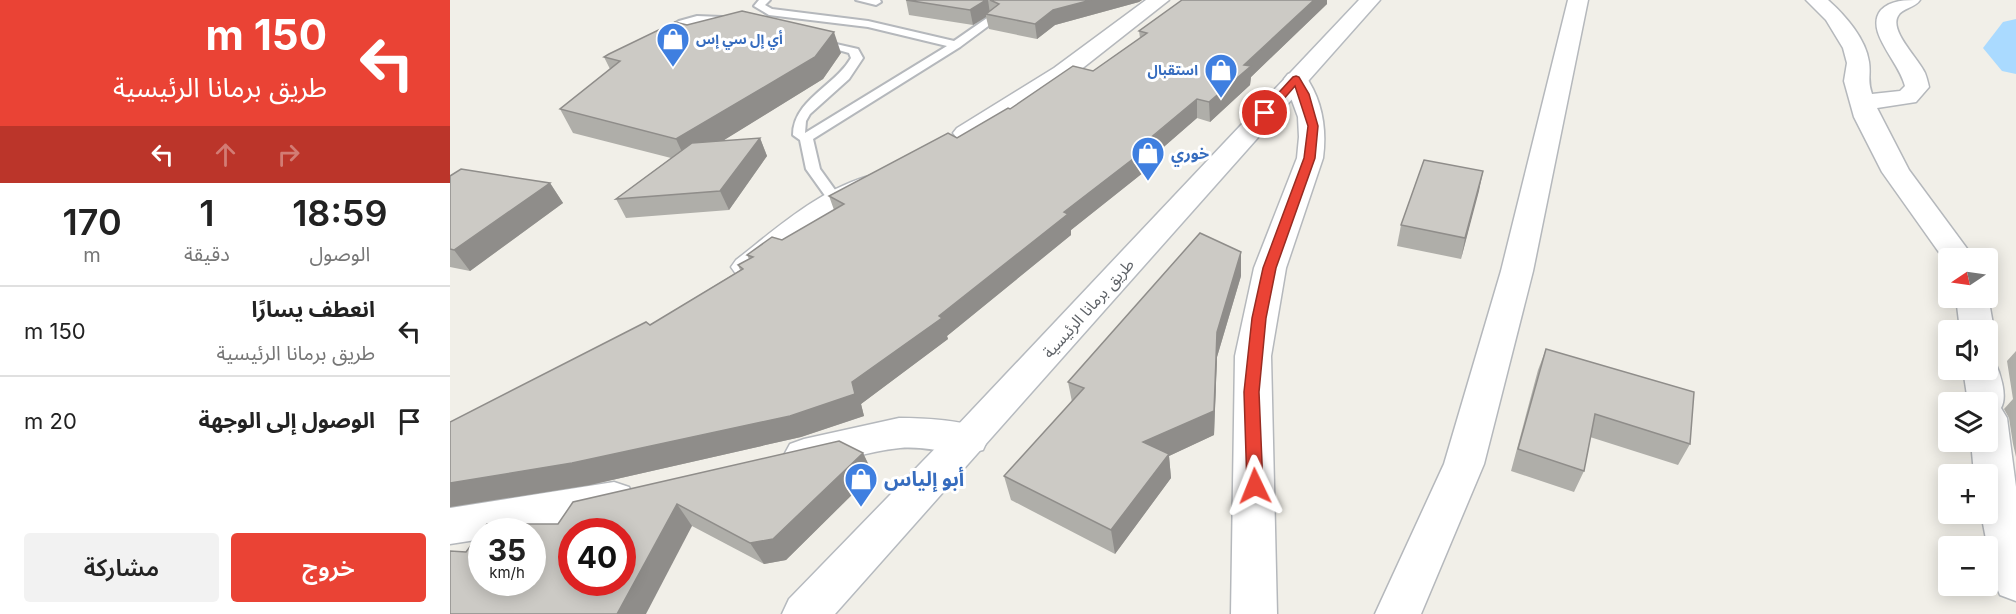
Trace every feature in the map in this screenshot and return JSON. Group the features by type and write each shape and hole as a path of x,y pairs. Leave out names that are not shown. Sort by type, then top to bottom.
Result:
{"street":[{"path":"946,144 988,121 1062,73 1159,0"},
{"name":"طريق برمانا الرئيسية","path":"806,614 1370,0"},
{"path":"1398,614 1464,464 1517,271 1578,0"},
{"path":"1816,0 1834,16 1854,48 1858,63 1856,81 1867,117 1896,172 1952,248"},
{"path":"1863,103 1907,97 1917,87 1914,72 1886,33 1885,23 1886,13 1890,8 1910,0"},
{"path":"1254,614 1254,356 1270,268 1310,158 1312,144 1313,126 1310,111 1296,79"},
{"path":"725,284 778,241 836,201 895,172"},
{"path":"772,463 899,433 923,433 969,439"},
{"path":"1991,452 1994,479 2016,581"},
{"path":"450,526 590,504 647,492"}],"lane":[{"path":"765,0 759,6 769,12 868,24 956,45"},
{"path":"861,0 876,2"},
{"path":"677,43 657,39 693,18 707,17 746,25"},
{"path":"806,138 956,45 994,18"},
{"path":"806,138 799,135 800,121 811,106 852,69 857,58 855,51 810,39"},
{"path":"806,138 813,169 836,201"}],"building":[{"path":"906,0 986,0 970,10"},
{"path":"990,0 1091,0 1053,10 1035,24 986,14 999,4"},
{"path":"1182,0 1314,0 1244,65 1251,66 1209,102 1197,99 1136,150 1142,152 1064,212 1068,214 939,316 942,318 852,382 855,394 790,416 572,463 450,483 450,422 646,322 650,325 743,269 738,265 753,257 747,255 772,237 782,240 844,204 829,196 948,133 957,138 1008,108 1010,109 1073,66 1093,71 1147,33 1139,31"},
{"path":"742,11 834,32 815,57 676,139 560,109 620,61 604,57 609,54 675,22 687,25"},
{"path":"760,138 720,191 616,199 692,143"},
{"path":"1424,160 1483,171 1465,238 1401,225"},
{"path":"461,169 550,183 454,250 450,249 450,176"},
{"path":"1200,233 1241,252 1217,332 1214,411 1143,442 1169,454 1111,530 1004,476 1084,388 1068,382"},
{"path":"1546,349 1694,392 1690,444 1595,414 1584,471 1518,449"},
{"path":"839,441 863,453 773,539 750,543 677,504 636,579 636,518 562,518 573,502"},
{"path":"546,524 558,524 558,596 627,596 617,614 450,614 450,551 466,552 468,549 468,596 546,596"}],"waterway":[{"path":"2016,30 2003,48 2016,62"}],"place":[{"name":"أي إل سي إس","path":"673,68"},
{"name":"استقبال","path":"1221,99"},
{"name":"خوري","path":"1148,182"},
{"name":"أبو إلياس","path":"861,508"}],"route":[{"path":"1255,486 1252,392 1259,318 1270,268 1310,158 1313,126 1304,94 1296,79 1265,113"}]}
